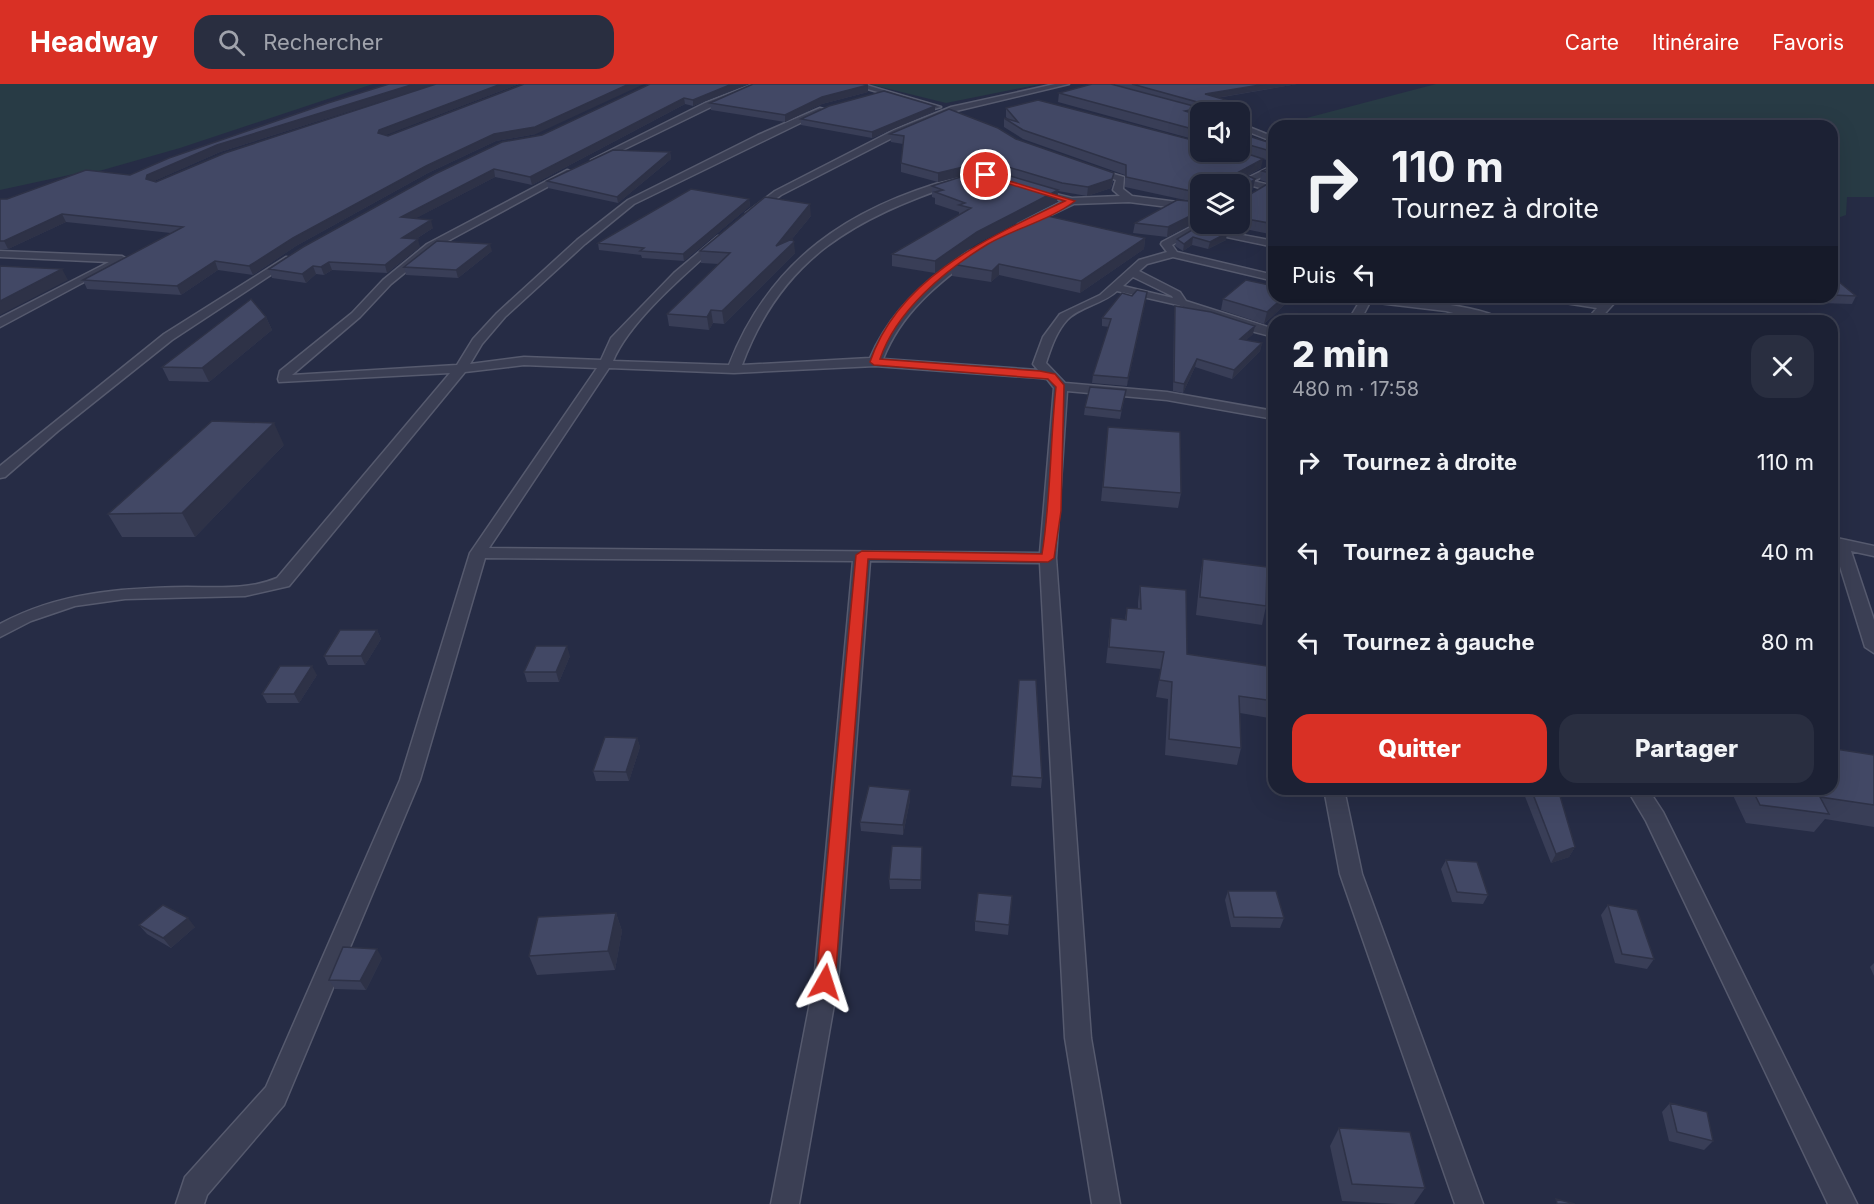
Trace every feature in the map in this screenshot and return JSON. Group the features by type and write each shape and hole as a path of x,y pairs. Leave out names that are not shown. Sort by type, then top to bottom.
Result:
{"street":[{"path":"735,84 757,86"},
{"path":"855,84 886,91 949,111 965,119"},
{"path":"190,1204 195,1187 275,1096 410,780 478,553 606,363 615,341 678,275 734,225 778,193 845,157 949,111 1023,97 1065,84"},
{"path":"757,86 550,181 431,246 387,282 356,315 282,377 287,380 460,369 524,361 734,369 874,362 1056,381 1167,396 1268,414"},
{"path":"856,100 886,91"},
{"path":"0,631 26,615 44,608 100,595 255,591 283,582 460,369 477,342 501,315 631,202 762,137 836,105"},
{"path":"1250,130 1268,137"},
{"path":"1082,165 1121,179 1118,190 1129,199"},
{"path":"1265,190 1244,182 1268,167"},
{"path":"734,369 742,341 774,289 820,244 870,214 963,179"},
{"path":"1026,187 1072,201 1129,199 1190,207"},
{"path":"1007,232 1072,201"},
{"path":"1173,254 1166,244 1190,231"},
{"path":"1232,234 1268,243"},
{"path":"874,362 882,339 908,303 978,248"},
{"path":"0,254 122,259 0,323"},
{"path":"1106,1204 1078,1038 1048,558 1055,511 1056,381 1039,364 1048,337 1064,316 1104,297 1117,288 1124,277 1143,262 1173,254 1268,277"},
{"path":"0,474 53,428 168,337 297,255"},
{"path":"1132,272 1176,294 1182,303"},
{"path":"1117,288 1182,303 1236,323 1268,331"},
{"path":"1403,303 1446,308 1473,315"},
{"path":"1598,315 1609,303"},
{"path":"1838,543 1874,551"},
{"path":"1838,548 1874,647"},
{"path":"478,553 1048,558"},
{"path":"785,1204 825,982 862,555"},
{"path":"1335,795 1351,873 1469,1204"},
{"path":"1641,795 1660,828 1843,1204"}],"shaded area":[{"path":"0,84 373,84 180,148 64,181 74,174 0,190"},
{"path":"869,84 1041,84 946,103"},
{"path":"1436,84 1874,84 1874,197 1847,197 1846,215 1838,218 1838,120 1299,120"}],"building":[{"path":"389,84 414,84 217,145 147,175 146,179 156,182 225,153 436,84 501,84 379,130 378,133 388,136 524,84 629,84 535,127 494,134 426,166 293,238 249,266 215,261 177,286 83,280 183,227 62,214 0,241 0,199 7,199 86,170 130,175 169,158"},
{"path":"650,84 732,84 693,100 684,98 530,177 494,169 401,217 431,220 402,238 418,239 385,265 329,262 321,267 313,266 302,274 269,269 303,247 435,174 502,142 542,135"},
{"path":"753,84 868,85 822,97 785,115 710,103"},
{"path":"1092,84 1111,84 1190,105 1190,110 1185,111 1190,113 1190,128 1059,93"},
{"path":"1132,84 1266,84 1205,94 1233,102 1197,102"},
{"path":"884,91 935,106 872,132 801,119 829,106"},
{"path":"1038,100 1190,139 1190,162 1250,162 1250,155 1263,159 1239,172 1244,174 1190,174 1190,191 1126,177 1126,165 1023,130 1004,118 1018,122 1006,108"},
{"path":"949,109 998,128 1016,139 1114,173 1112,179 1088,187 1062,183 988,161 938,173 901,163 904,136 890,134"},
{"path":"1250,136 1268,142 1268,150 1250,145"},
{"path":"613,150 670,152 617,197 547,181"},
{"path":"986,169 1058,190 977,232 935,261 892,254 971,208 959,205 965,203 935,192 943,190 932,186"},
{"path":"1268,184 1268,223 1250,220 1250,194"},
{"path":"691,189 749,199 683,254 640,251 644,248 598,243"},
{"path":"765,197 810,204 776,246 792,239 794,242 722,311 711,310 707,317 667,314 730,253 700,251"},
{"path":"1177,200 1190,201 1190,216 1168,227 1135,223"},
{"path":"1039,214 1145,238 1081,281 999,264 992,271 952,264 990,239"},
{"path":"1190,231 1190,234 1225,234 1210,242 1193,237 1184,244 1177,239"},
{"path":"437,241 490,244 456,270 404,267"},
{"path":"0,266 62,269 0,301"},
{"path":"1246,280 1268,285 1268,303 1277,303 1267,312 1223,299"},
{"path":"1838,281 1856,296 1838,295"},
{"path":"1137,290 1147,292 1128,378 1093,375 1111,319 1102,318 1122,293 1132,296"},
{"path":"251,299 266,317 202,368 162,367"},
{"path":"1175,306 1211,312 1255,326 1240,339 1262,343 1234,370 1197,359 1184,384 1174,382"},
{"path":"1090,387 1126,390 1121,411 1085,407"},
{"path":"212,421 274,423 182,513 108,514"},
{"path":"1108,427 1180,432 1181,493 1103,487"},
{"path":"1203,559 1267,567 1266,606 1200,597"},
{"path":"1140,586 1186,590 1187,654 1268,666 1268,700 1239,696 1241,748 1169,739 1172,682 1159,680 1164,652 1109,647 1111,618 1126,620 1127,608 1141,609"},
{"path":"340,630 377,630 361,656 324,656"},
{"path":"536,646 567,646 556,672 524,672"},
{"path":"280,666 312,666 294,694 262,694"},
{"path":"1019,680 1036,680 1042,778 1012,776"},
{"path":"605,737 637,738 626,772 593,771"},
{"path":"1838,749 1874,755 1874,805 1820,797 1829,814 1760,805 1755,795 1838,795"},
{"path":"869,786 910,790 903,825 860,822"},
{"path":"1533,795 1560,795 1575,847 1556,854"},
{"path":"892,846 922,847 921,880 889,879"},
{"path":"1446,860 1477,862 1488,895 1457,892"},
{"path":"1228,891 1276,891 1284,918 1234,917"},
{"path":"978,893 1012,896 1009,925 975,921"},
{"path":"163,905 188,918 163,938 139,925"},
{"path":"1608,905 1637,910 1654,959 1622,954"},
{"path":"616,913 608,951 529,956 538,917"},
{"path":"343,947 377,949 360,981 329,980"},
{"path":"1670,1103 1707,1112 1713,1141 1677,1132"},
{"path":"1339,1128 1410,1132 1425,1188 1352,1184"},
{"path":"1556,1199 1575,1204 1557,1204"}],"route":[{"path":"825,982 851,710 862,555 1048,558 1055,511 1056,444 1061,387 1051,376 1040,374 874,362 882,339 908,303 936,280 986,242 1072,201 986,175"}]}
